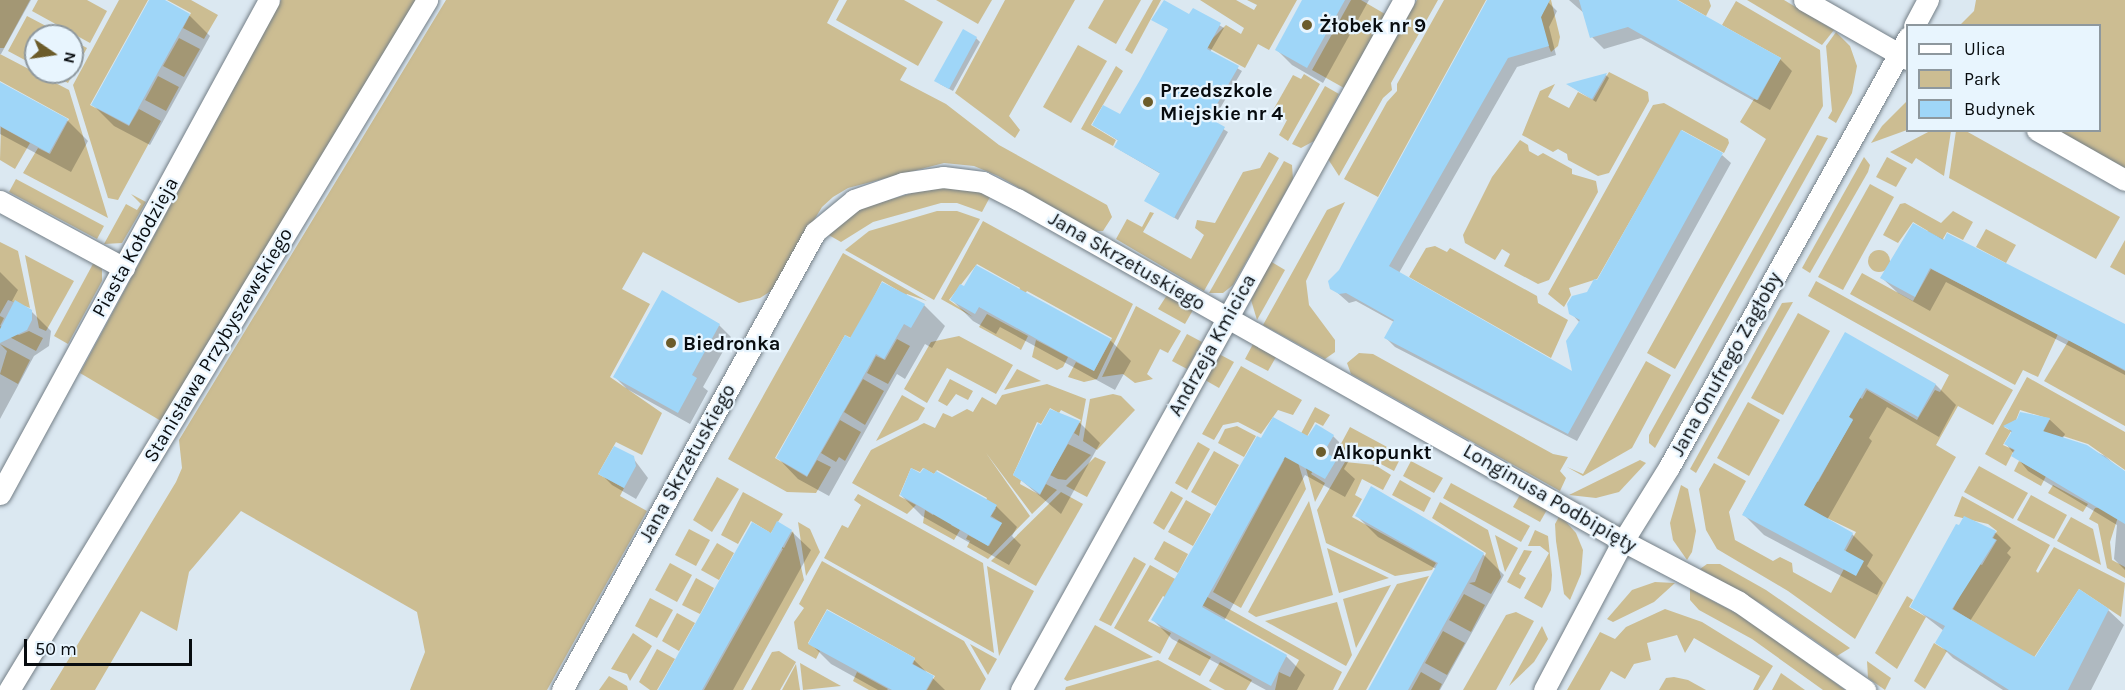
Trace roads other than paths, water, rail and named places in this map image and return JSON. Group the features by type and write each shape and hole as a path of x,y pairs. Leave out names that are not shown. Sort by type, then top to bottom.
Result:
{"street":[{"name":"Piasta Kołodzieja","path":"0,494 269,0"},
{"name":"Stanisława Przybyszewskiego","path":"9,690 428,0"},
{"name":"Andrzeja Kmicica","path":"1021,690 1404,0"},
{"path":"1804,0 1904,50"},
{"path":"1915,24 1928,0"},
{"name":"Jana Onufrego Zagłoby","path":"1544,690 1623,541 1685,439 1904,50"},
{"path":"2041,132 2125,180"},
{"name":"Jana Skrzetuskiego","path":"562,690 815,232 854,200 923,178 950,177 983,182 1227,318"},
{"path":"0,201 124,268"},
{"name":"Longinusa Podbipięty","path":"1227,318 1623,541 1761,615 1865,690"}],"place":[{"name":"Żłobek nr 9","path":"1307,25"},
{"name":"Przedszkole Miejskie nr 4","path":"1148,102"},
{"name":"Biedronka","path":"671,343"},
{"name":"Alkopunkt","path":"1321,452"}]}
